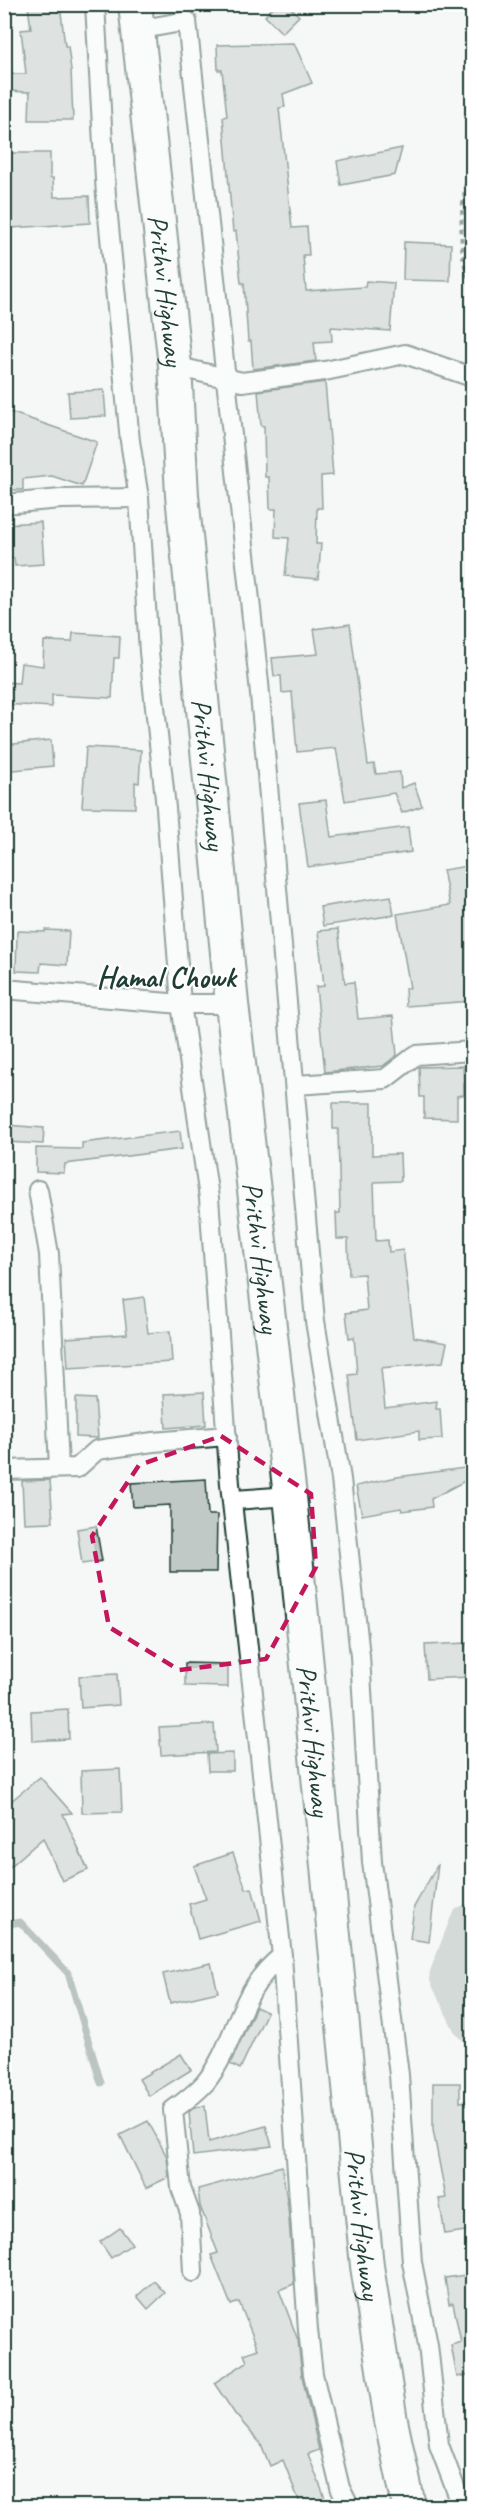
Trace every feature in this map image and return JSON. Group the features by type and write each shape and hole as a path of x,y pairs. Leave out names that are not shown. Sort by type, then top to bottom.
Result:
{"highway":[{"name":"Prithvi Highway","path":"136,17 174,366 183,507 232,1004 290,1496 367,2266 391,2421 409,2506"}],"street":[{"path":"95,4 106,196 130,441 139,498 149,652 166,808 181,1004 209,1198 227,1436 282,1956 313,2374 340,2488 349,2506"},
{"path":"136,17 187,21 259,683 315,1321 341,1479 360,1656 372,1862 399,2075 412,2262 428,2345 439,2445 462,2506"},
{"path":"174,366 242,382 325,371 405,354 472,377"},
{"path":"4,504 62,499 139,498"},
{"path":"4,989 181,1004 232,1004"},
{"path":"296,1085 385,1079 416,1055 472,1051"},
{"path":"38,1190 49,1254 59,1468"},
{"path":"4,1470 77,1468 97,1450 227,1436"},
{"path":"234,1500 290,1496"},
{"path":"193,2272 189,2213 181,2188 173,2110 204,2083 215,2067 253,1985 282,1956"}],"path":[{"path":"472,157 463,199 461,255 472,288"}],"highlighted area":[{"path":"221,1436 311,1494 316,1567 266,1659 179,1670 109,1627 92,1536 139,1465"}],"building":[{"path":"60,4 65,46 68,46 71,70 73,120 29,120 30,92 4,91 4,74 26,74 21,30 31,29 28,6"},
{"path":"276,4 287,4 299,16 282,33 265,16"},
{"path":"294,43 312,83 283,94 285,107 279,108 292,228 307,227 309,255 303,255 306,291 365,287 366,281 394,283 390,331 331,327 332,341 314,342 316,361 253,369 251,341 248,341 244,283 241,283 236,231 233,232 223,117 227,116 222,70 218,70 217,45"},
{"path":"402,148 395,175 341,185 337,161"},
{"path":"4,153 50,153 50,178 53,178 54,197 89,196 90,223 11,228"},
{"path":"404,242 451,244 450,281 403,280"},
{"path":"325,382 333,475 321,476 322,508 317,508 316,544 321,544 318,579 285,576 289,538 275,537 276,509 270,509 269,477 265,477 264,426 261,426 258,391"},
{"path":"104,390 106,416 70,418 68,392"},
{"path":"4,410 97,442 82,486 52,476 23,479 23,490 4,490"},
{"path":"41,522 44,564 15,566 14,558 4,559 4,524"},
{"path":"350,624 368,765 374,764 376,774 400,772 401,788 414,783 422,806 402,813 394,793 345,801 336,748 297,752 292,692 282,693 281,676 274,676 272,658 318,654 314,629"},
{"path":"73,633 120,636 119,658 114,658 112,698 52,695 52,707 4,704 4,682 19,683 21,663 43,666 44,641 72,642"},
{"path":"51,740 53,766 4,771 4,745"},
{"path":"86,747 141,750 139,783 135,782 135,808 82,807"},
{"path":"326,800 331,837 408,827 411,852 308,867 299,803"},
{"path":"467,866 472,895 472,1001 406,1006 405,988 410,988 397,914 450,905 443,870"},
{"path":"391,896 394,915 323,926 320,907"},
{"path":"338,929 345,983 354,982 358,1019 393,1016 397,1055 383,1066 325,1072 316,987 324,986 318,931"},
{"path":"45,930 69,931 67,965 41,963 40,972 16,971 17,931 45,932"},
{"path":"463,1066 464,1095 457,1096 457,1119 424,1118 424,1097 420,1097 419,1067"},
{"path":"333,1103 372,1103 372,1155 400,1154 401,1181 374,1182 376,1241 388,1240 389,1252 403,1250 414,1337 447,1343 443,1362 381,1368 385,1408 437,1401 436,1409 440,1409 442,1439 419,1440 419,1431 357,1440 349,1375 357,1374 354,1337 349,1338 346,1313 367,1310 364,1274 349,1275 348,1239 337,1239 336,1213 340,1213 338,1129 333,1129"},
{"path":"6,1125 44,1128 43,1144 5,1142"},
{"path":"180,1131 182,1149 65,1164 64,1173 36,1172 36,1148 82,1149 82,1143"},
{"path":"144,1297 148,1333 170,1331 172,1362 68,1368 66,1338 127,1334 123,1300"},
{"path":"204,1392 206,1425 166,1428 164,1394"},
{"path":"76,1398 95,1399 98,1438 76,1437"},
{"path":"472,1467 472,1477 431,1499 432,1507 402,1511 401,1508 362,1515 356,1486 397,1477"},
{"path":"206,1479 208,1515 217,1515 216,1572 170,1572 170,1505 133,1507 131,1483"},
{"path":"50,1480 53,1522 24,1523 22,1481"},
{"path":"96,1526 102,1561 82,1564 77,1529"},
{"path":"468,1643 470,1677 427,1679 425,1645"},
{"path":"185,1663 228,1664 228,1687 185,1686"},
{"path":"117,1674 119,1705 81,1708 79,1676"},
{"path":"68,1709 69,1739 32,1741 31,1711"},
{"path":"214,1724 216,1752 161,1755 159,1727"},
{"path":"233,1753 233,1771 208,1771 207,1754"},
{"path":"120,1769 122,1812 82,1813 81,1771"},
{"path":"40,1777 72,1813 63,1814 88,1870 62,1881 43,1838 4,1872 4,1807"},
{"path":"233,1853 246,1889 252,1888 261,1921 198,1939 189,1904 206,1899 194,1866"},
{"path":"438,1864 429,1942 410,1939 414,1907"},
{"path":"211,1963 218,1992 170,2003 163,1974"},
{"path":"256,2007 267,2012 240,2069 230,2064"},
{"path":"181,2054 191,2070 149,2096 139,2079"},
{"path":"433,2083 460,2083 460,2102 472,2100 472,2118 465,2119 470,2159 472,2159 472,2230 445,2234 439,2199 446,2198 433,2130"},
{"path":"205,2106 209,2142 266,2126 272,2146 193,2156 189,2112 195,2107"},
{"path":"148,2121 167,2157 169,2177 146,2188 120,2135"},
{"path":"282,2166 288,2207 294,2284 279,2290 298,2340 302,2376 319,2450 308,2454 326,2501 314,2506 301,2506 283,2460 270,2466 261,2444 235,2414 214,2383 247,2362 244,2354 258,2349 239,2302 231,2305 211,2255 218,2253 200,2206 198,2189"},
{"path":"120,2228 132,2244 111,2258 100,2242"},
{"path":"472,2274 472,2374 457,2377 451,2345 461,2342 453,2303 449,2304 445,2278"},
{"path":"154,2281 165,2293 148,2309 137,2296"}],"waterway":[{"path":"4,1925 20,1922 68,1973 101,2083"},
{"path":"472,1923 469,1924 449,1976 472,2023"}],"district":[{"name":"Hamal Chowk","path":"166,977"}]}
